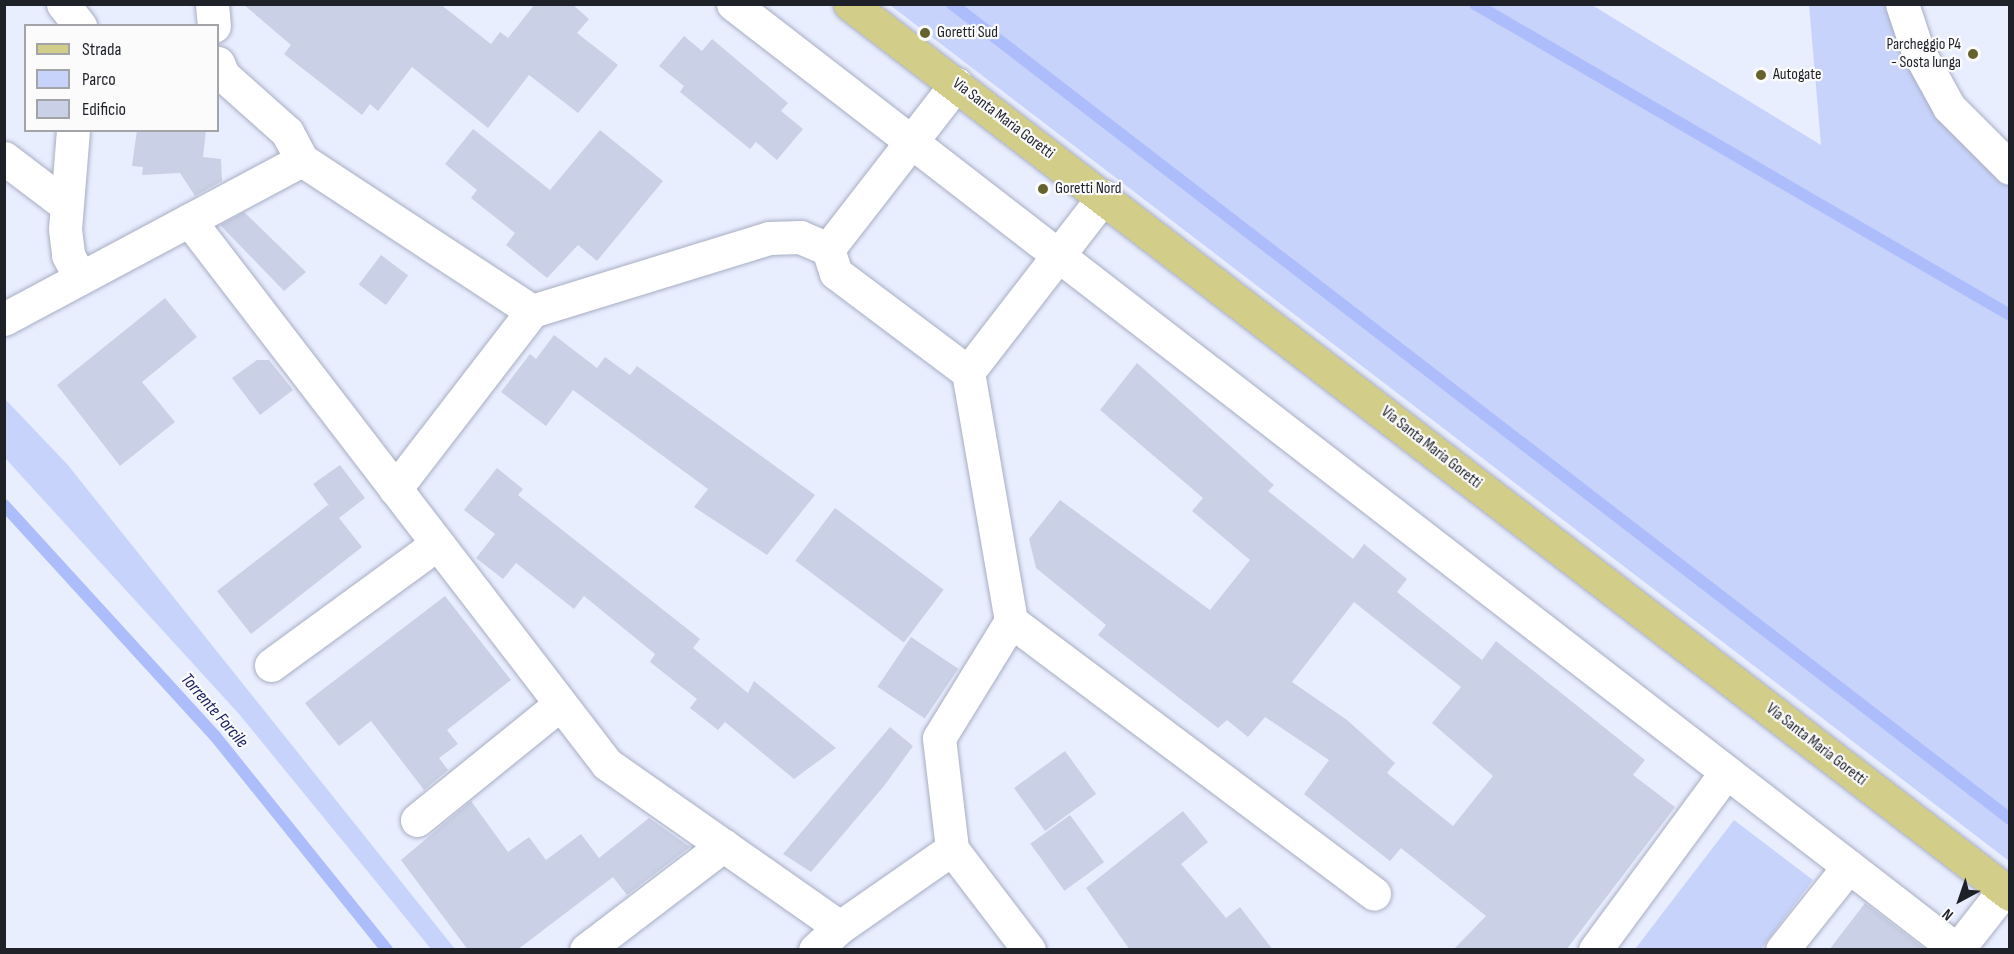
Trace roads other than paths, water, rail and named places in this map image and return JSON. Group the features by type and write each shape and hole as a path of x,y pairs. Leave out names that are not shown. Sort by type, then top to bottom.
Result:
{"main road":[{"name":"Via Santa Maria Goretti","path":"850,4 1104,196 2007,892"}],"street":[{"path":"63,4 78,24"},
{"path":"212,4 214,24"},
{"path":"733,4 1957,950 2007,892"},
{"path":"1902,4 1917,49 1949,107 2010,168"},
{"path":"219,65 223,75 287,132 302,160 532,311"},
{"path":"828,249 956,84"},
{"path":"73,132 66,206 68,255 80,278"},
{"path":"4,158 66,206"},
{"path":"4,319 302,160"},
{"path":"968,372 1104,196"},
{"path":"189,220 607,765 840,927"},
{"path":"395,489 532,311 769,238 800,237 828,249 836,273 968,372 1011,621 939,738 952,849 1029,950"},
{"path":"271,665 437,544"},
{"path":"1011,621 1374,894"},
{"path":"417,820 560,704"},
{"path":"1595,950 1726,772"},
{"path":"586,950 724,845"},
{"path":"815,950 840,927 952,849"},
{"path":"1782,950 1849,866"}],"waterway":[{"path":"952,4 2010,819"},
{"path":"1475,4 2010,315"},
{"name":"Torrente Forcile","path":"4,505 215,736 387,950"}],"place":[{"name":"Goretti Sud","path":"925,33"},
{"name":"Parcheggio P4 - Sosta lunga","path":"1973,54"},
{"name":"Autogate","path":"1761,75"},
{"name":"Goretti Nord","path":"1043,189"}]}
